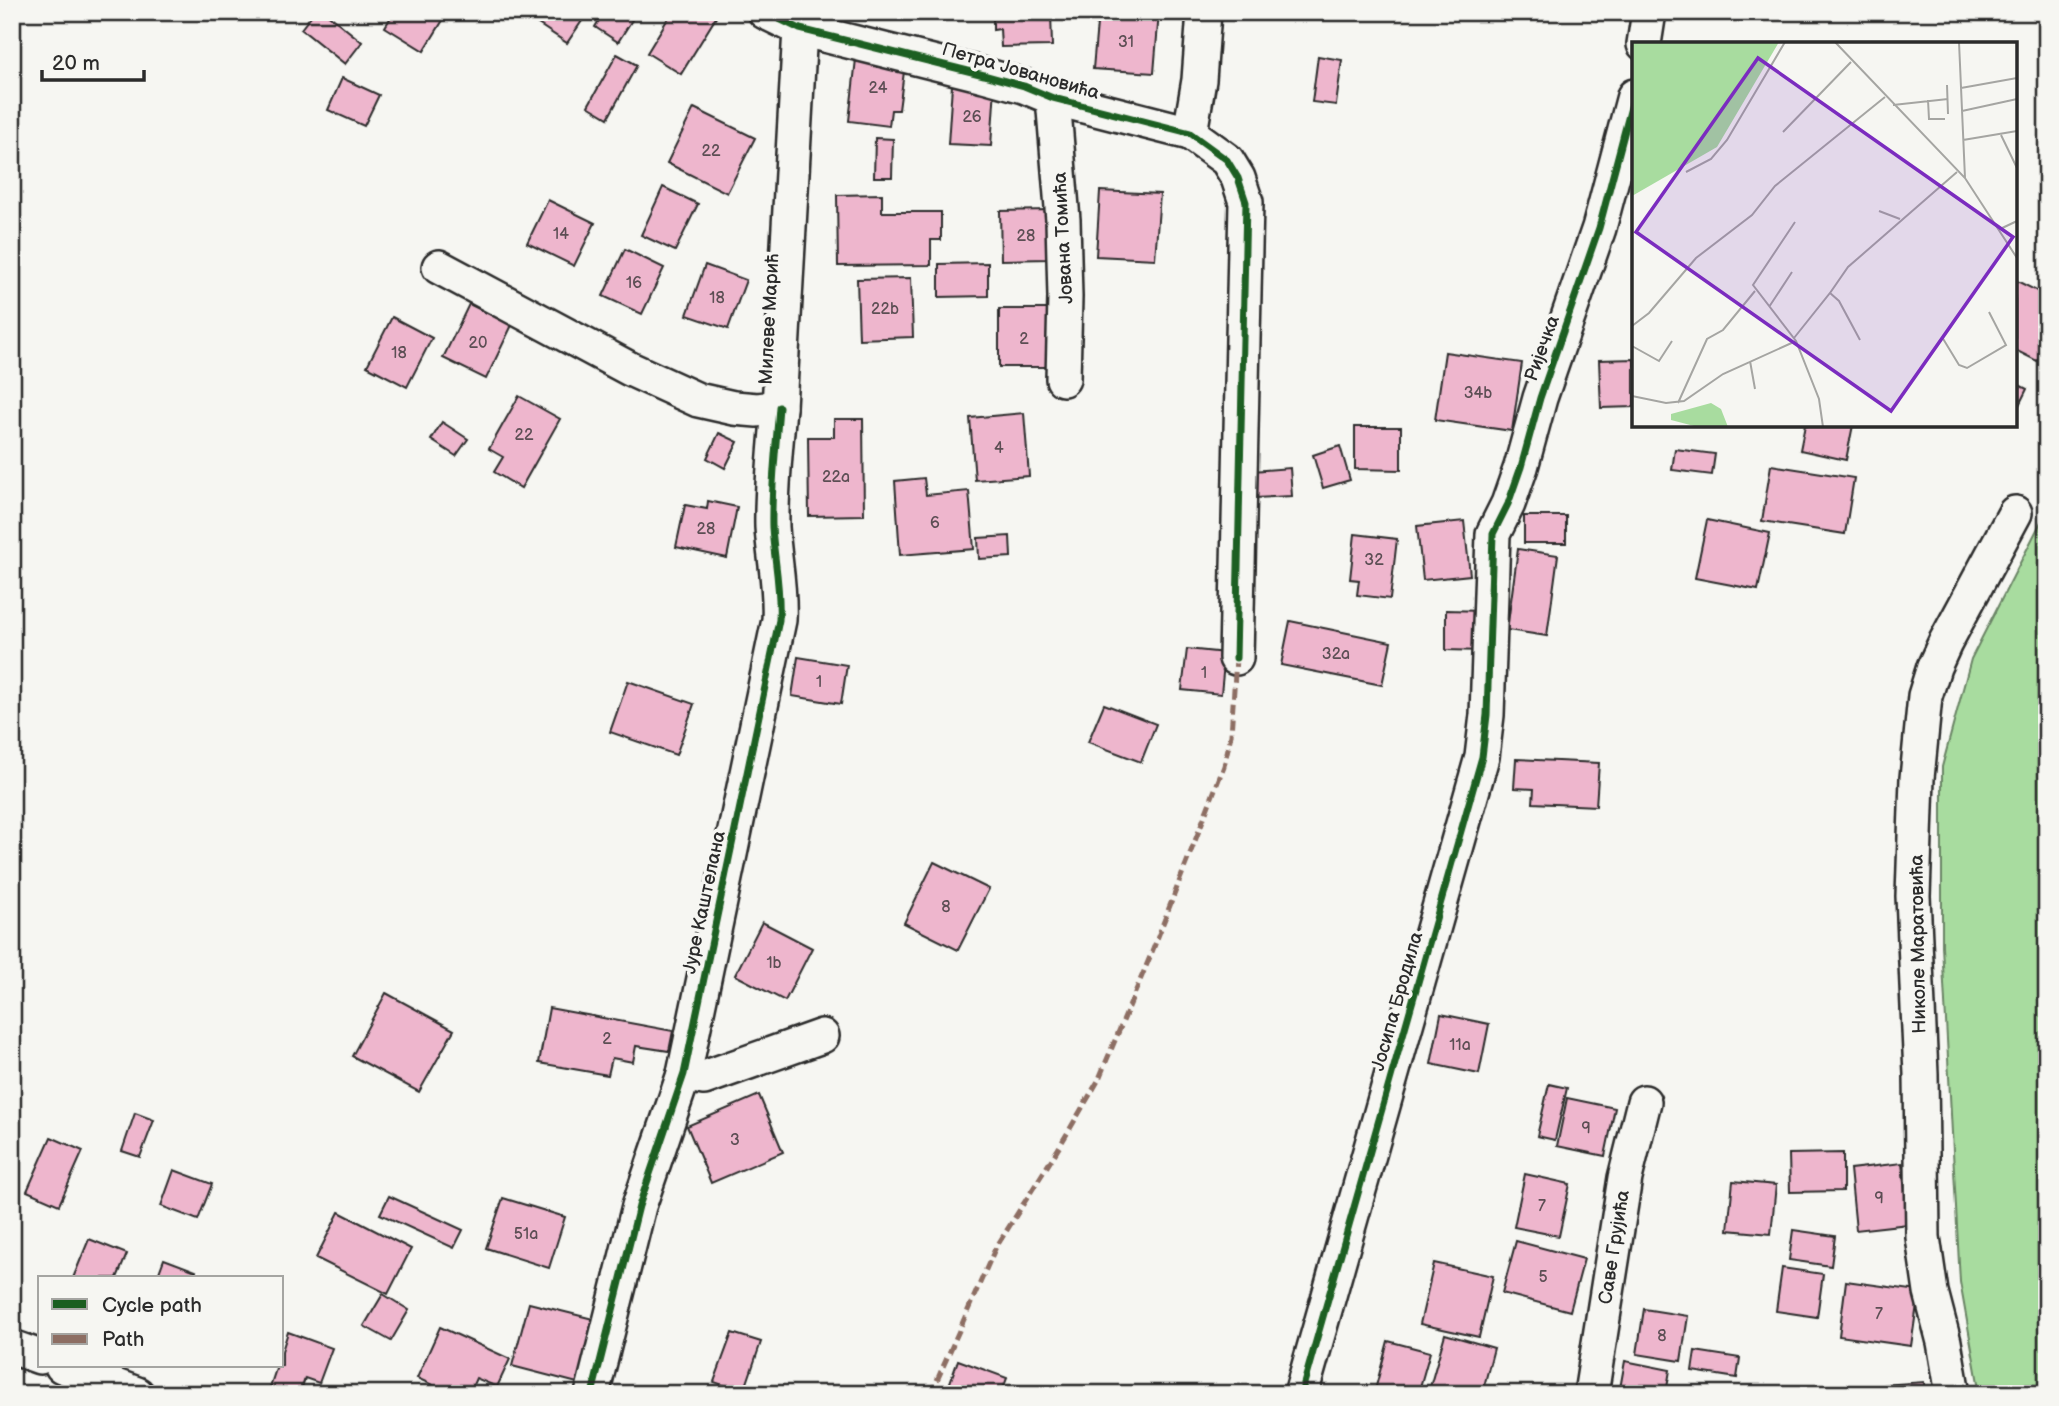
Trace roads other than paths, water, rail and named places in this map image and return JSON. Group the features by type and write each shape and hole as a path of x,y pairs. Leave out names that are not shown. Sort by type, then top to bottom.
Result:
{"street":[{"path":"1204,12 1199,80 1189,133 1227,160 1238,178 1246,202 1236,658"},
{"path":"1644,42 1649,12"},
{"name":"Петра Јовановића","path":"783,19 1024,86 1053,98 1189,133"},
{"name":"Милеве Марић","path":"439,267 630,369 698,400 757,410 779,407 783,19"},
{"name":"Јована Томића","path":"1053,98 1063,219 1063,379"},
{"name":"Ријечка","path":"1490,611 1493,534 1513,492 1539,398 1599,228 1632,104"},
{"name":"Јуре Каштелана","path":"592,1394 639,1206 684,1074 779,620 780,596 772,528 779,407"},
{"name":"Николе Маратовића","path":"1953,1394 1926,1268 1923,1237 1921,1074 1913,896 1917,778 1925,696 1934,667 2015,513"},
{"name":"Јосипа Бродила","path":"1301,1394 1424,955 1480,767 1487,715 1490,611"},
{"path":"684,1074 704,1078 822,1036"},
{"name":"Саве Грујића","path":"1591,1394 1625,1178 1644,1102"},
{"path":"12,1347 38,1356"},
{"path":"66,1368 116,1390"}]}
